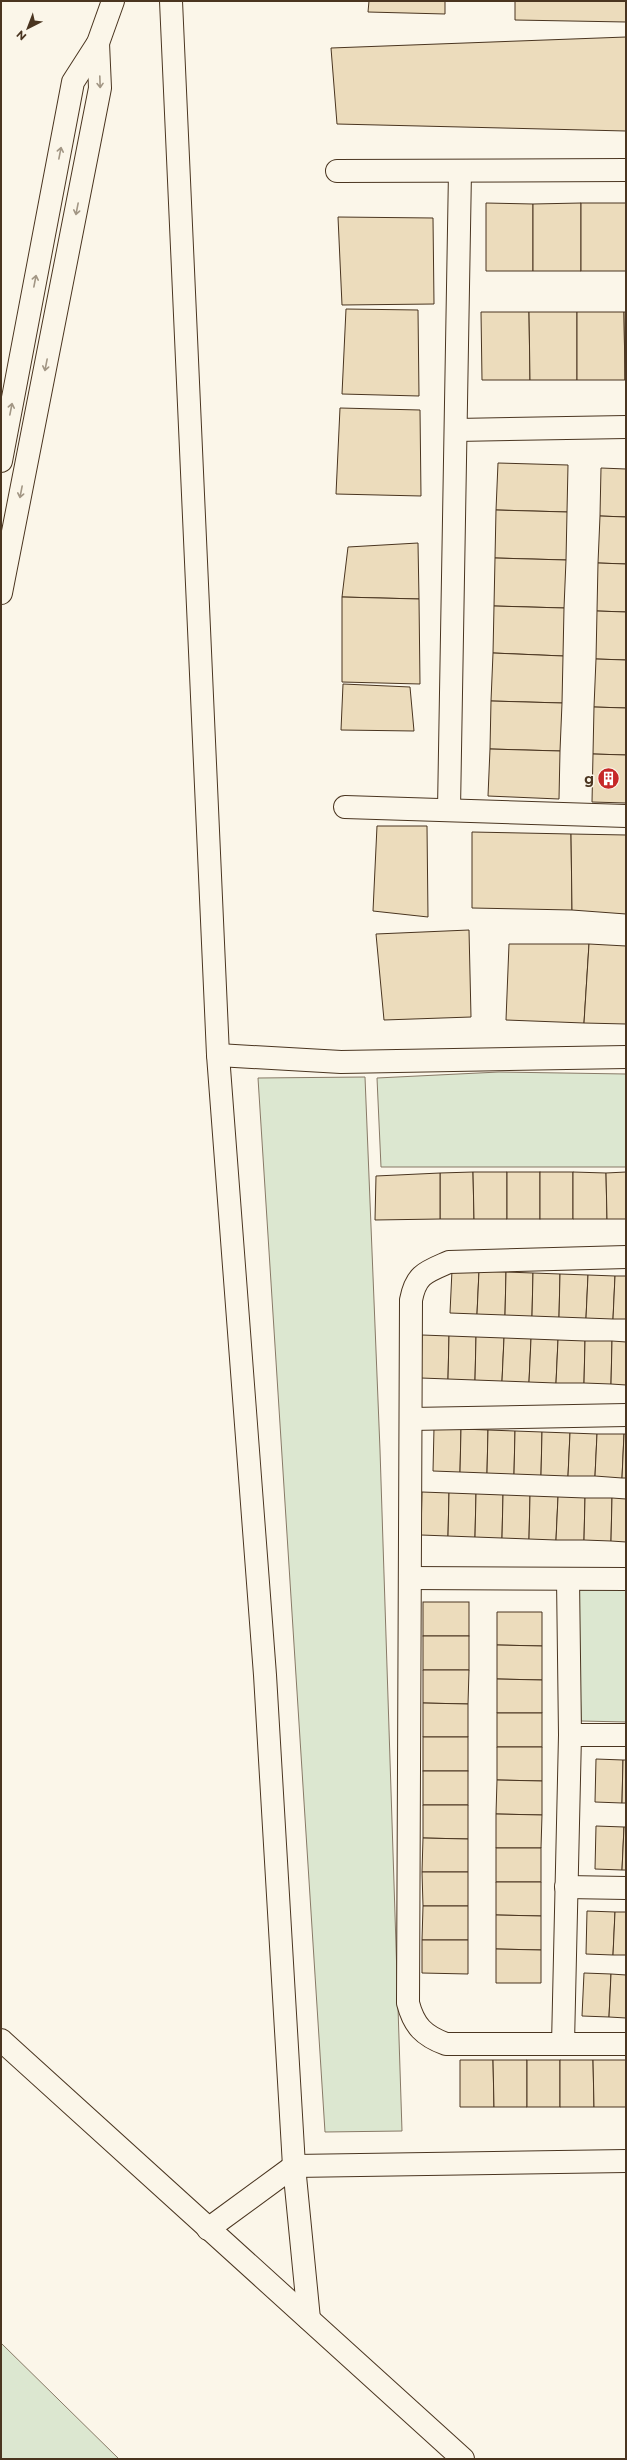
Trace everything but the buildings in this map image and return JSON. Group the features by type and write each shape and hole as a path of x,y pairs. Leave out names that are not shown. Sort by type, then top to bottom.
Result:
{"street":[{"path":"1,461 73,82 98,43 113,1"},
{"path":"171,1 218,1055 265,1675 294,2166 309,2319"},
{"path":"1,593 100,88 98,43"},
{"path":"337,171 626,170"},
{"path":"448,809 460,171"},
{"path":"27,324 53,330"},
{"path":"456,430 626,427"},
{"path":"345,807 448,809 626,816"},
{"path":"218,1055 341,1062 626,1057"},
{"path":"626,1257 449,1262 429,1270 415,1284 412,1300 410,1419 411,1578 408,2003 413,2020 430,2038 446,2044 626,2044"},
{"path":"410,1419 626,1414"},
{"path":"411,1578 626,1579"},
{"path":"563,2044 570,1735 568,1579"},
{"path":"570,1735 626,1735"},
{"path":"566,1887 626,1888"},
{"path":"1,2040 463,2459"},
{"path":"208,2229 294,2166 626,2161"}],"green space":[{"path":"499,1072 626,1074 626,1167 381,1167 377,1078"},
{"path":"365,1077 380,1450 402,2131 325,2132 258,1078"},
{"path":"626,1589 626,1722 581,1721 578,1590"},
{"path":"1,2343 119,2459 1,2459"}],"place":[{"name":"g","path":"609,779"}]}
